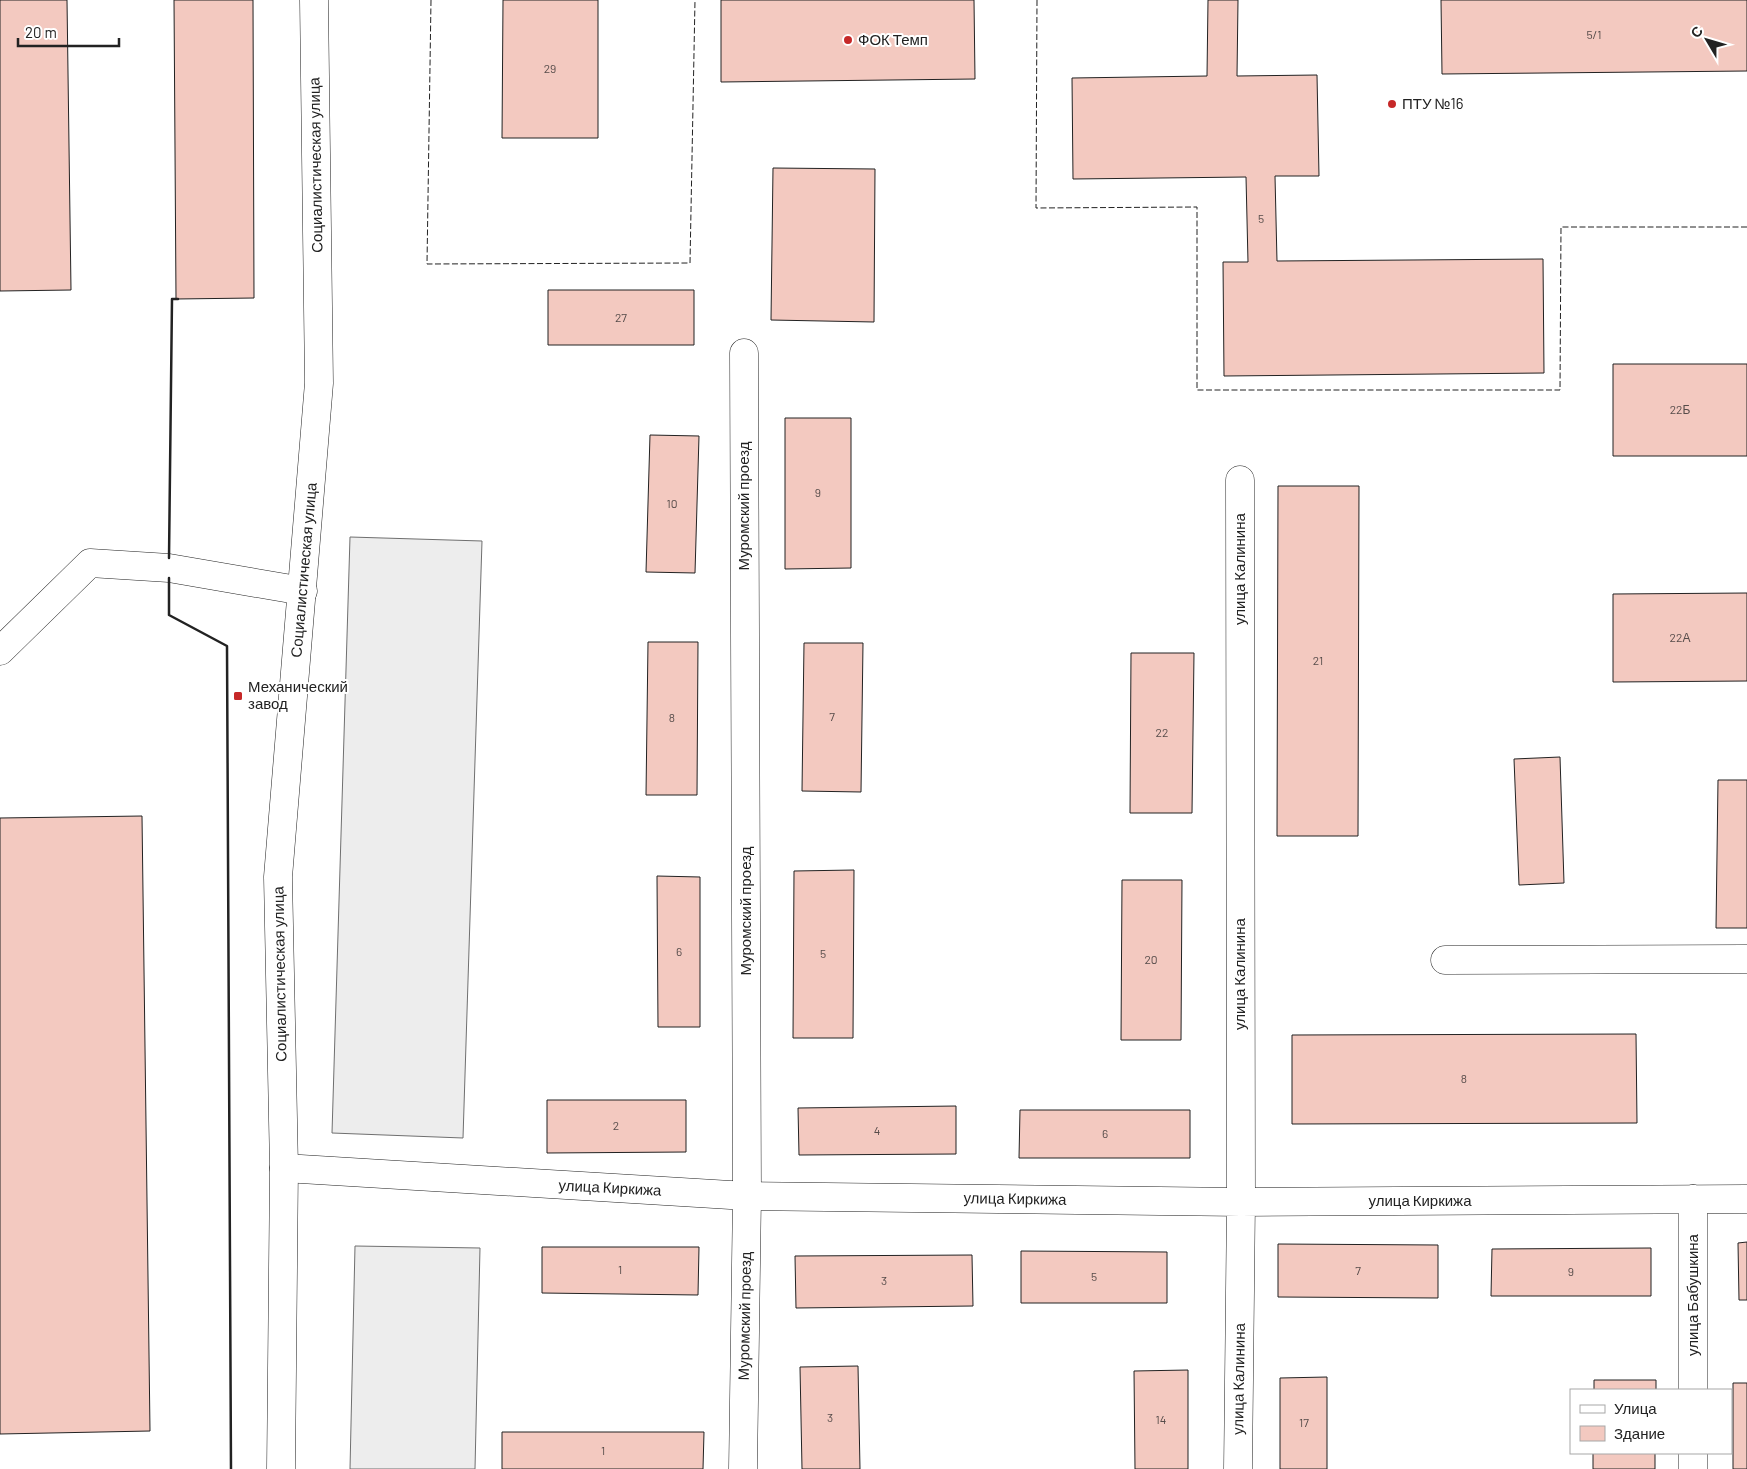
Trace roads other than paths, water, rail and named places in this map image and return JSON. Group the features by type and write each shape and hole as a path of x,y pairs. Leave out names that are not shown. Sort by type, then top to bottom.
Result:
{"street":[{"name":"Социалистическая улица","path":"282,1469 284,1168 278,877 319,383 314,0"},
{"name":"Муромский проезд","path":"743,1469 747,1196 744,353"},
{"name":"улица Калинина","path":"1238,1469 1241,1202 1240,480"},
{"path":"0,652 90,563 169,568 303,591"},
{"path":"1445,960 1747,958"},
{"name":"улица Киркижа","path":"284,1168 747,1196 1241,1202 1747,1199"},
{"name":"улица Бабушкина","path":"1693,1200 1693,1389"},
{"path":"1693,1454 1693,1469"}],"place":[{"name":"ФОК Темп","path":"848,40"},
{"name":"ПТУ №16","path":"1392,104"},
{"name":"Механический завод","path":"238,696"}]}
